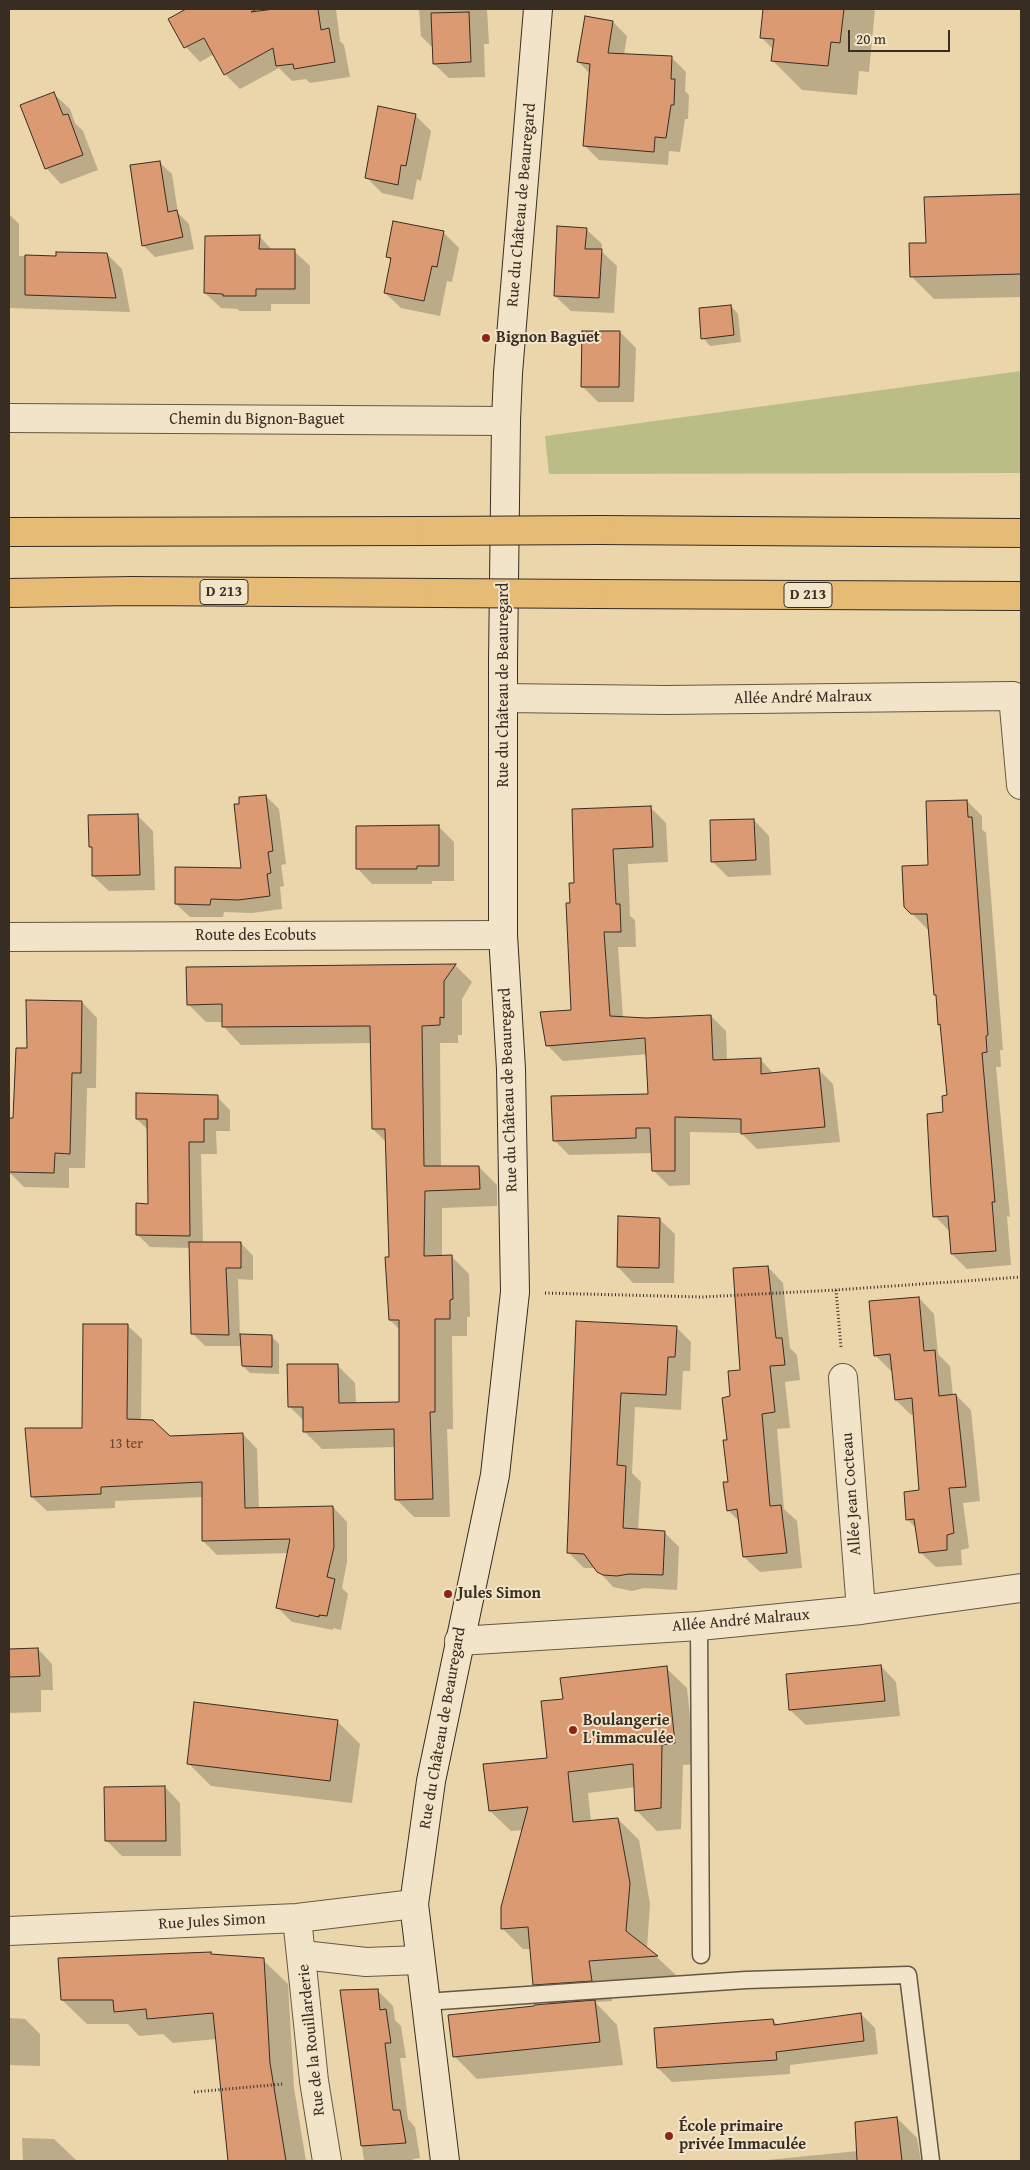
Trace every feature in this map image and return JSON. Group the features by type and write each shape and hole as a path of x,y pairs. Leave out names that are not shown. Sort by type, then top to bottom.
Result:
{"highway":[{"path":"9,532 599,530 1021,532"},
{"name":"D 213","path":"9,593 132,591 1021,596"}],"street":[{"name":"Rue du Château de Beauregard","path":"445,2161 414,1904 431,1781 495,1475 515,1292 511,1069 503,935 506,421 538,9"},
{"name":"Chemin du Bignon-Baguet","path":"9,418 506,421"},
{"name":"Allée André Malraux","path":"503,698 666,700 1017,696 1021,785"},
{"name":"Route des Ecobuts","path":"9,937 503,935"},
{"name":"Allée Jean Cocteau","path":"843,1378 861,1610"},
{"name":"Allée André Malraux","path":"459,1641 698,1626 861,1610 1021,1588"},
{"name":"Rue Jules Simon","path":"9,1931 298,1918 414,1904"},
{"name":"Rue de la Rouillarderie","path":"298,1918 314,2080 327,2161"},
{"path":"302,1955 366,1962 420,1960"}],"lane":[{"path":"698,1626 701,1955"},
{"path":"425,2002 746,1980 908,1975 931,2161"}],"path":[{"path":"515,1292 702,1296 836,1290 1021,1276"},
{"path":"836,1290 843,1378"},
{"path":"194,2092 314,2080"}],"green space":[{"path":"1021,371 1021,473 549,474 545,436"}],"building":[{"path":"186,9 257,9 251,12 274,9 318,9 321,30 329,28 335,62 294,69 293,64 276,66 273,48 224,75 204,38 184,48 168,19"},
{"path":"763,9 844,9 840,43 831,42 828,66 771,61 774,39 760,38"},
{"path":"469,12 471,62 433,64 431,13"},
{"path":"585,16 613,21 608,53 672,56 671,79 675,79 674,105 671,105 666,138 655,137 654,152 583,146 590,64 577,62"},
{"path":"54,92 63,115 68,114 83,155 45,169 20,105"},
{"path":"378,106 416,114 406,166 401,165 398,185 365,178"},
{"path":"160,161 168,212 177,210 183,237 142,246 130,165"},
{"path":"1021,194 1021,274 910,277 909,243 926,243 924,197"},
{"path":"393,221 444,231 437,267 432,266 424,301 384,293 391,258 386,257"},
{"path":"557,226 587,228 585,249 602,249 599,298 554,296"},
{"path":"260,235 259,249 295,249 295,289 256,289 256,296 223,296 223,294 204,293 205,236"},
{"path":"56,252 107,253 116,298 25,295 25,255 56,256"},
{"path":"731,305 734,335 701,339 699,308"},
{"path":"582,331 620,331 619,387 581,387"},
{"path":"266,795 273,851 268,852 271,873 267,874 270,896 238,900 211,899 210,905 175,904 175,867 241,868 234,804 239,804 239,797"},
{"path":"967,800 968,817 972,817 988,1035 986,1036 987,1052 982,1053 995,1202 992,1202 996,1251 951,1254 948,1216 933,1217 931,1189 927,1114 943,1112 942,1096 947,1095 940,1024 938,1025 936,995 934,995 927,914 911,914 904,907 902,866 928,865 926,801"},
{"path":"651,806 653,847 613,849 616,904 620,904 621,932 604,932 610,1016 646,1018 711,1015 713,1060 761,1058 761,1074 819,1068 825,1127 741,1134 741,1119 675,1117 675,1171 652,1171 650,1128 636,1128 636,1138 553,1141 551,1096 648,1094 645,1038 546,1046 540,1012 571,1010 566,903 570,903 569,883 574,883 572,809"},
{"path":"138,814 140,875 92,876 92,847 89,847 88,815"},
{"path":"754,819 756,860 711,862 710,820"},
{"path":"439,825 439,866 417,866 417,869 356,869 356,826"},
{"path":"456,964 444,981 444,1018 440,1017 440,1025 422,1026 424,1166 479,1166 480,1189 425,1191 424,1256 452,1255 453,1299 450,1300 450,1319 435,1319 435,1412 430,1412 433,1499 395,1500 394,1429 303,1432 303,1407 288,1407 287,1364 338,1364 339,1403 399,1402 399,1320 389,1320 385,1257 389,1257 385,1129 372,1129 370,1026 222,1027 222,1004 187,1005 186,967"},
{"path":"26,1000 82,1001 81,1073 72,1073 70,1154 55,1153 54,1173 9,1172 9,1118 13,1118 16,1048 27,1048"},
{"path":"136,1093 218,1095 218,1119 204,1119 204,1142 189,1142 190,1236 136,1235 136,1203 148,1204 147,1119 136,1119"},
{"path":"618,1216 660,1218 659,1268 617,1267"},
{"path":"189,1242 241,1242 241,1268 226,1268 229,1335 191,1334"},
{"path":"768,1266 776,1338 782,1338 785,1365 770,1366 775,1412 762,1414 770,1506 781,1505 787,1553 743,1557 737,1509 727,1511 723,1482 728,1482 723,1440 727,1440 722,1398 730,1396 728,1371 740,1370 733,1268"},
{"path":"919,1297 924,1351 935,1350 939,1396 956,1394 966,1487 949,1488 954,1533 947,1535 947,1550 919,1553 914,1519 906,1520 904,1492 919,1490 912,1398 895,1400 890,1354 874,1356 869,1301"},
{"path":"576,1321 677,1326 675,1357 668,1357 666,1395 621,1393 617,1465 626,1466 623,1528 665,1531 663,1575 603,1575 597,1572 584,1554 567,1553"},
{"path":"83,1324 128,1324 127,1419 153,1420 170,1436 243,1433 245,1508 333,1506 334,1547 327,1577 335,1579 327,1616 319,1615 319,1617 276,1608 290,1539 202,1541 202,1482 101,1487 101,1494 31,1497 25,1428 82,1428"},
{"path":"240,1334 272,1335 272,1367 242,1366"},
{"path":"38,1648 40,1676 9,1677 9,1649"},
{"path":"881,1665 885,1701 789,1710 786,1674"},
{"path":"667,1666 675,1743 662,1745 661,1808 635,1811 633,1764 568,1772 573,1822 618,1818 630,1883 626,1931 658,1956 589,1961 592,1981 533,1985 528,1927 501,1929 501,1907 528,1807 489,1811 483,1764 547,1758 541,1701 563,1699 560,1678"},
{"path":"194,1702 338,1720 330,1781 187,1764"},
{"path":"165,1786 166,1841 105,1841 104,1787"},
{"path":"211,1952 211,1954 264,1958 270,2063 286,2161 228,2161 213,2013 147,2019 146,2009 114,2012 113,2000 61,2000 58,1958"},
{"path":"378,1989 380,2010 386,2009 391,2043 385,2043 393,2110 400,2110 406,2143 361,2146 340,1990"},
{"path":"595,2000 600,2042 453,2057 448,2015"},
{"path":"861,2013 864,2041 776,2052 777,2060 657,2068 654,2028 773,2019 774,2025"},
{"path":"897,2117 902,2161 857,2161 855,2122"}],"place":[{"name":"Bignon Baguet","path":"486,338"},
{"name":"Jules Simon","path":"448,1594"},
{"name":"Boulangerie L'immaculée","path":"573,1730"},
{"name":"École primaire privée Immaculée","path":"669,2136"}]}
